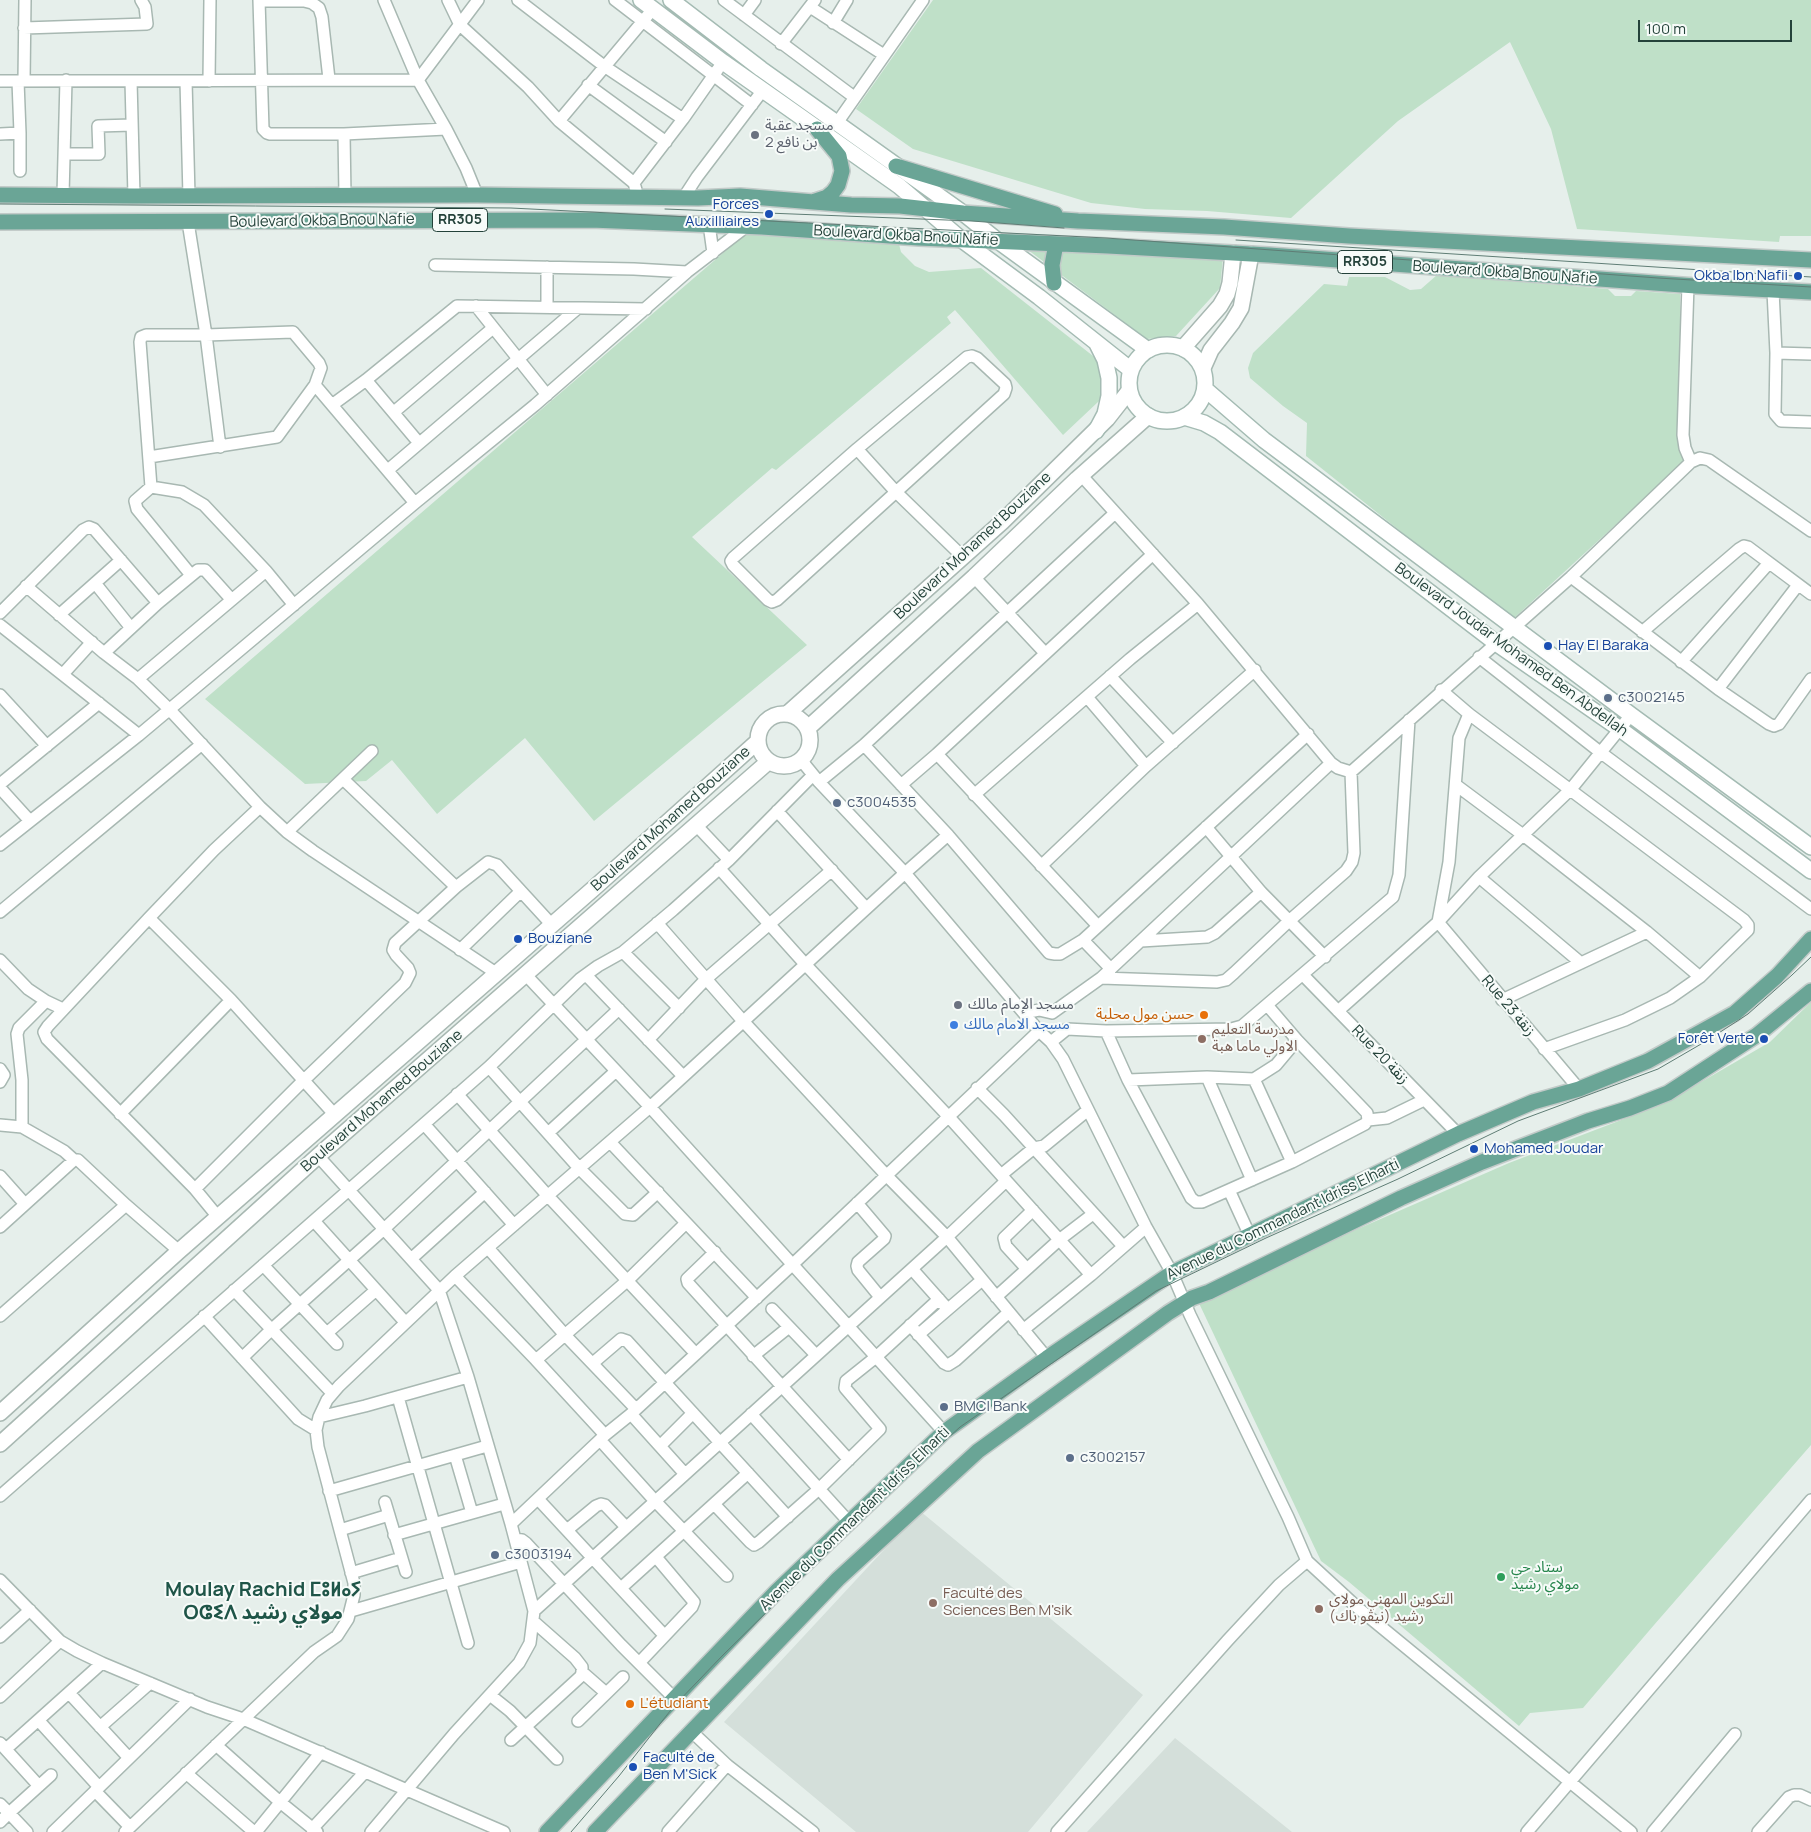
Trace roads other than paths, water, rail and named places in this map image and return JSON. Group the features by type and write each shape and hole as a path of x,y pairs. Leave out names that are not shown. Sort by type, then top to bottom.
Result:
{"main road":[{"path":"814,202 827,197 833,192 838,185 842,171 839,156 817,129"},
{"path":"896,166 1078,221"},
{"name":"Boulevard Okba Bnou Nafie","path":"0,195 476,195 636,190 698,198 740,196 1078,221 1224,227 1349,236 1811,260"},
{"name":"Boulevard Okba Bnou Nafie","path":"0,222 590,220 709,224 998,242 1251,254 1773,291 1811,292"},
{"path":"1054,283 1052,265 1056,244"},
{"name":"Avenue du Commandant Idriss Elharti","path":"547,1832 777,1591 944,1432 1047,1358 1172,1273 1458,1134 1533,1102 1579,1089 1648,1061 1735,1012 1777,976 1811,939"},
{"name":"Avenue du Commandant Idriss Elharti","path":"595,1832 838,1579 978,1451 1168,1313 1185,1302 1402,1198 1474,1166 1588,1121 1630,1108 1668,1093 1757,1035 1811,991"}],"street":[{"path":"20,171 21,81 25,0"},
{"path":"24,28 146,24 145,7 141,0"},
{"path":"209,81 210,0"},
{"path":"329,80 322,17 319,8 312,3 304,1 259,0 263,129 267,133 344,134 446,128"},
{"path":"384,0 418,80 446,128 466,168 476,195"},
{"path":"448,0 460,25 528,87 559,121 636,190 666,142 723,62"},
{"path":"418,80 478,0"},
{"path":"518,0 604,66 683,120"},
{"path":"615,0 752,105"},
{"path":"671,0 739,53 963,212 998,242 1148,350"},
{"path":"724,0 854,97"},
{"path":"744,15 755,0"},
{"path":"833,23 847,0"},
{"path":"837,122 923,0"},
{"path":"781,44 812,3 833,23 884,55"},
{"path":"559,121 643,21 647,4 723,62 908,194 962,240 1131,370"},
{"path":"0,80 418,80"},
{"path":"63,195 66,80"},
{"path":"186,80 189,196"},
{"path":"131,81 134,196"},
{"path":"588,86 666,142"},
{"path":"684,197 697,177 764,90"},
{"path":"65,154 99,154 98,126 132,125"},
{"path":"0,134 20,133"},
{"path":"344,134 345,196"},
{"path":"188,222 206,335 220,447"},
{"path":"709,224 713,253"},
{"path":"0,845 139,735 415,503 547,395 686,272 747,226"},
{"path":"1183,348 1220,306 1227,294 1233,253"},
{"path":"1203,368 1211,350 1241,308 1251,254"},
{"path":"435,265 634,269 686,272"},
{"path":"547,267 547,307"},
{"path":"1688,285 1683,436 1685,448 1691,462"},
{"path":"1773,291 1776,354 1775,414 1781,421 1805,422 1811,431"},
{"path":"332,405 366,380 454,308 461,305 646,309"},
{"path":"476,306 547,395"},
{"path":"388,470 578,308"},
{"path":"394,412 493,328"},
{"path":"149,457 277,437 315,385 320,373 319,363 293,332 146,335 141,337 140,342 151,486"},
{"path":"1096,431 1104,414 1109,396 1109,378 1105,360 1097,342"},
{"path":"1169,345 1183,348 1197,359 1203,368 1205,389 1198,406 1184,417 1171,421 1158,420 1148,416 1138,408 1130,391 1129,380 1131,370 1138,358 1148,350 1158,346 1169,345"},
{"path":"1776,354 1811,354"},
{"path":"967,357 977,358 1005,384 1004,394 896,492 777,600 772,602 731,561 857,449 967,357"},
{"path":"366,380 419,443"},
{"path":"315,385 415,503"},
{"name":"Boulevard Joudar Mohamed Ben Abdellah","path":"1205,389 1264,440 1630,715 1811,847"},
{"name":"Boulevard Mohamed Bouziane","path":"787,714 963,557 1096,431 1130,391"},
{"name":"Boulevard Mohamed Bouziane","path":"808,728 974,578 1081,475 1148,416"},
{"name":"Boulevard Joudar Mohamed Ben Abdellah","path":"1184,417 1204,423 1220,432 1496,643 1620,728 1811,871"},
{"path":"857,449 896,492 963,557"},
{"path":"1101,978 1217,982 1226,980 1346,871 1352,862 1354,853 1352,772 1441,690 1571,577 1691,462 1700,458 1709,460 1811,531"},
{"path":"1081,475 1198,604 1331,763 1338,768 1352,772"},
{"path":"151,486 182,492 204,505 266,571 294,605"},
{"path":"151,486 134,504 191,575"},
{"path":"0,1496 489,1067 586,975 623,952 729,860 777,811 816,778 864,745 1115,513"},
{"path":"0,613 83,530 89,527 94,529 158,604"},
{"path":"1642,632 1744,546 1748,547 1811,594"},
{"path":"901,785 937,754 1152,554"},
{"path":"59,615 121,560"},
{"path":"1681,662 1769,563"},
{"path":"104,653 198,570 205,570 231,599"},
{"path":"138,679 266,571"},
{"path":"1571,577 1681,662 1774,726 1779,724 1811,679"},
{"path":"974,578 1045,653"},
{"path":"95,583 131,628"},
{"path":"1718,689 1798,585"},
{"path":"26,586 104,653 138,679 169,709 260,807 287,832 496,973"},
{"path":"974,795 1110,676 1198,604"},
{"path":"0,626 139,735"},
{"path":"62,674 92,642"},
{"path":"1479,657 1600,752 1811,909"},
{"path":"1041,866 1146,766 1255,670"},
{"path":"1110,676 1173,743"},
{"path":"1441,690 1469,714 1747,923 1748,930 1700,977 1670,998 1625,1020 1544,1049"},
{"path":"1087,697 1146,766"},
{"path":"2,703 47,746"},
{"path":"30,821 0,786 99,703"},
{"path":"778,714 795,716 808,728 810,746 807,754 794,765 776,766 768,762 758,750 757,742 760,727 769,718 778,714"},
{"path":"1438,922 1449,862 1459,738 1469,714"},
{"path":"1338,1011 1438,922 1479,877 1571,789 1630,715"},
{"path":"1050,1042 1067,1029 1106,1031 1231,1029 1242,1026 1393,897 1397,887 1410,720"},
{"path":"864,745 948,835 1049,953 1060,954 1083,940 1308,734"},
{"name":"Boulevard Mohamed Bouziane","path":"0,1413 179,1251 552,925 757,742"},
{"path":"0,912 202,744"},
{"path":"287,832 372,751"},
{"path":"937,754 1098,926"},
{"path":"801,760 905,873 1050,1042 1063,1060 1146,1227 1172,1273 1307,1561 1358,1608 1631,1832"},
{"name":"Boulevard Mohamed Bouziane","path":"0,1444 318,1156 768,762"},
{"path":"1052,1013 1101,978 1331,763"},
{"path":"343,779 456,887"},
{"path":"1456,785 1523,834 1647,932 1700,977"},
{"path":"218,1217 195,1189 120,1114 47,1038 44,1032 214,850 260,807"},
{"path":"777,811 866,908"},
{"path":"696,825 729,860"},
{"path":"1206,827 1261,892 1325,957"},
{"path":"39,1720 97,1789 127,1829 314,1652 337,1636 351,1611 354,1595 351,1573 329,1492 318,1447 316,1430 319,1416 332,1393 439,1290 650,1107 948,835"},
{"path":"195,1189 409,978 408,968 393,950 394,943 456,887 488,862 497,865 552,925"},
{"path":"719,868 805,964 948,1116 1091,1275"},
{"path":"648,1040 706,979 832,870"},
{"path":"1479,877 1582,963"},
{"path":"460,950 521,891"},
{"path":"1141,941 1207,937 1261,892"},
{"path":"149,918 231,1000 335,1115"},
{"name":"Rue 23 زنقة","path":"1438,922 1579,1089"},
{"path":"657,923 743,1021 886,1175 947,1237 1047,1358"},
{"path":"1502,1000 1647,932"},
{"path":"1083,940 1111,969"},
{"path":"623,952 679,1008"},
{"path":"0,960 28,989 46,1001 64,1009"},
{"path":"526,975 650,1107 944,1432"},
{"path":"586,975 683,1076"},
{"name":"Rue 20 زنقة","path":"1303,975 1458,1134"},
{"path":"120,1114 231,1000"},
{"path":"22,1127 22,1080 17,1034 20,1028 46,1001"},
{"path":"1267,1005 1297,1040 1367,1113 1368,1120"},
{"path":"242,1358 384,1229 619,1009"},
{"path":"1024,1012 1039,1010 1052,1013 1067,1029"},
{"path":"511,1524 602,1438 757,1298 1039,1031"},
{"path":"1106,1031 1128,1080 1191,1198 1196,1202 1202,1202 1292,1162 1365,1124 1368,1120 1387,1118 1424,1100"},
{"path":"1128,1080 1207,1077 1254,1079 1276,1064 1297,1040"},
{"path":"489,1067 580,1168 625,1214 633,1215 658,1192"},
{"path":"0,1069 4,1075 0,1082"},
{"path":"548,1133 616,1071"},
{"path":"1207,1077 1252,1180"},
{"path":"1254,1079 1292,1162"},
{"path":"977,1088 1124,1246"},
{"path":"457,1094 548,1196 696,1354"},
{"path":"533,1616 564,1584 626,1527 947,1237 1034,1148 1044,1146 1088,1110"},
{"path":"424,1124 514,1225"},
{"path":"0,1125 22,1127 74,1160 78,1160 179,1251"},
{"path":"610,1142 757,1298"},
{"path":"318,1156 439,1290 468,1377 511,1524 533,1616 530,1643 519,1663 490,1694 372,1832"},
{"path":"0,1227 74,1160"},
{"path":"0,1176 25,1204"},
{"path":"1229,1190 1250,1236"},
{"path":"411,1259 485,1192"},
{"path":"857,1203 886,1236 858,1262 857,1266 858,1270 880,1297"},
{"path":"0,1316 126,1205"},
{"path":"1027,1269 1006,1246 1004,1238 1033,1210"},
{"path":"996,1297 1059,1240 1093,1214"},
{"path":"314,1221 348,1261 405,1322"},
{"path":"536,1360 628,1280 686,1223"},
{"path":"1023,1330 1146,1227"},
{"path":"488,1248 592,1363 685,1474"},
{"path":"715,1252 687,1278 687,1281 849,1460"},
{"path":"263,1265 337,1344"},
{"path":"912,1269 949,1310"},
{"path":"455,1276 536,1360 655,1501 727,1576"},
{"path":"918,1335 982,1280"},
{"path":"234,1290 332,1393"},
{"path":"327,1333 376,1290"},
{"path":"714,1504 754,1545 819,1489 880,1429 852,1397 844,1384 939,1299"},
{"path":"772,1309 816,1355"},
{"path":"910,1326 944,1363 950,1364 1009,1312"},
{"path":"204,1316 298,1419 316,1430"},
{"path":"753,1356 789,1327"},
{"path":"592,1363 621,1339 627,1340 788,1517"},
{"path":"319,1416 398,1397 468,1377"},
{"path":"398,1397 468,1643"},
{"path":"660,1446 693,1414"},
{"path":"750,1414 850,1522"},
{"path":"329,1492 487,1446"},
{"path":"455,1455 472,1513"},
{"path":"621,1588 748,1474"},
{"path":"538,1498 664,1635"},
{"path":"1527,1832 1811,1500"},
{"path":"385,1502 406,1572"},
{"path":"394,1535 504,1504"},
{"path":"568,1530 596,1506 601,1504 605,1505 626,1527"},
{"path":"340,1530 389,1515"},
{"path":"515,1539 526,1543 674,1698"},
{"path":"639,1663 692,1607 694,1602 656,1557"},
{"path":"351,1573 402,1558"},
{"path":"1057,1832 1279,1584 1307,1561"},
{"path":"351,1611 520,1562"},
{"path":"0,1580 60,1640 102,1663 243,1719 321,1752 490,1829 504,1832"},
{"path":"0,1637 30,1610"},
{"path":"511,1740 580,1676 582,1672 582,1667 575,1658 533,1616"},
{"path":"0,1697 60,1640"},
{"path":"39,1786 3,1746 39,1720 102,1663"},
{"path":"582,1672 606,1693"},
{"path":"578,1721 623,1677"},
{"path":"100,1727 150,1683"},
{"path":"69,1693 130,1758"},
{"path":"490,1694 510,1711 557,1759"},
{"path":"52,1832 190,1699"},
{"path":"691,1731 727,1765 813,1832"},
{"path":"1653,1832 1735,1734"},
{"path":"216,1744 314,1830 365,1772"},
{"path":"186,1773 255,1832 321,1752"},
{"path":"668,1832 727,1765"},
{"path":"0,1822 51,1775"},
{"path":"1758,1832 1788,1797 1800,1795 1811,1800"},
{"path":"0,1804 27,1832"}],"tram line":[{"path":"0,204 511,208 1106,238 1658,278 1811,287"},
{"path":"665,209 972,221 1064,228"},
{"path":"1236,240 1811,277"},
{"path":"571,1832 619,1776 674,1706 723,1655 894,1487 960,1427 1156,1291 1518,1121 1658,1069 1748,1014 1811,957"}],"place":[{"name":"مسجد عقبة بن نافع 2","path":"755,135"},
{"name":"Forces Auxilliaires","path":"769,214"},
{"name":"Okba Ibn Nafii","path":"1798,276"},
{"name":"Hay El Baraka","path":"1548,646"},
{"name":"c3002145","path":"1608,698"},
{"name":"c3004535","path":"837,803"},
{"name":"Bouziane","path":"518,939"},
{"name":"مسجد الإمام مالك","path":"958,1005"},
{"name":"حسن مول محلبة","path":"1204,1015"},
{"name":"مسجد الامام مالك","path":"954,1025"},
{"name":"مدرسة التعليم الاولي ماما هبة","path":"1202,1039"},
{"name":"Forêt Verte","path":"1764,1039"},
{"name":"Mohamed Joudar","path":"1474,1149"},
{"name":"BMCI Bank","path":"944,1407"},
{"name":"c3002157","path":"1070,1458"},
{"name":"c3003194","path":"495,1555"},
{"name":"ستاد حي مولاي رشيد","path":"1501,1577"},
{"name":"Faculté des Sciences Ben M'sik","path":"933,1603"},
{"name":"التكوين المهني مولاي رشيد (نيڤو باك)","path":"1319,1609"},
{"name":"L'étudiant","path":"630,1704"},
{"name":"Faculté de Ben M'Sick","path":"633,1767"}],"district":[{"name":"Moulay Rachid ⵎⵓⵍⴰⵢ ⵔⵛⵉⴷ مولاي رشيد","path":"263,1602"}]}
